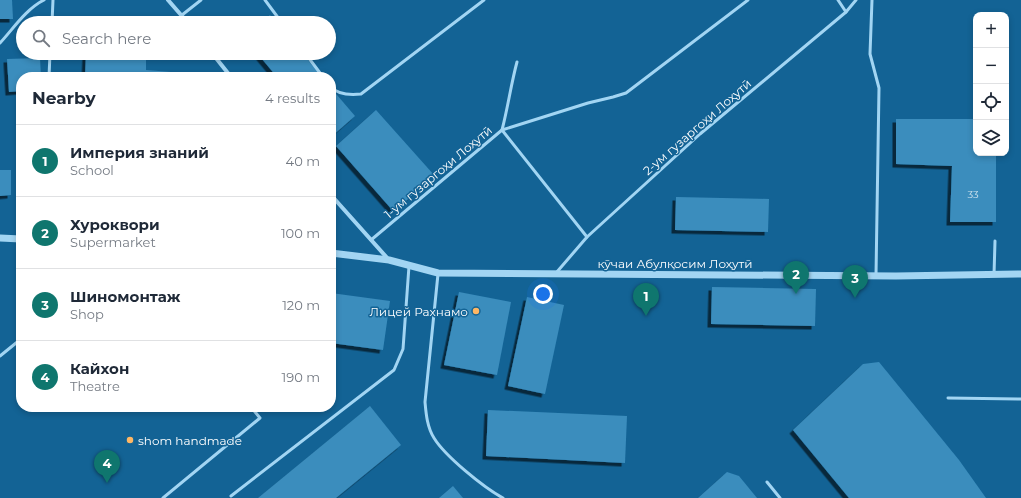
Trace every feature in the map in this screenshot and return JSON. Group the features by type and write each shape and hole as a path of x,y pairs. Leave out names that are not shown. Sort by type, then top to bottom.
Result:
{"street":[{"path":"168,0 182,15"},
{"path":"218,60 227,72"},
{"path":"336,201 389,260"},
{"path":"0,238 16,239"},
{"name":"кӯчаи Абулқосим Лоҳутӣ","path":"336,254 389,260 438,274 1021,274"}],"lane":[{"path":"25,16 38,3 44,0"},
{"path":"52,0 52,16"},
{"path":"182,15 201,0"},
{"path":"265,0 277,16"},
{"path":"336,91 349,95 360,94 484,0"},
{"name":"1-ум гузаргоҳи Лоҳутӣ","path":"371,240 502,130 588,103 626,93 748,0"},
{"path":"838,0 846,12"},
{"name":"2-ум гузаргоҳи Лоҳутӣ","path":"555,274 587,237 700,134 846,12 856,0"},
{"path":"872,0 870,54 879,88 876,275"},
{"path":"0,43 16,26"},
{"path":"49,72 50,60"},
{"path":"310,60 319,72"},
{"path":"517,62 502,130 587,237"},
{"path":"994,275 995,241"},
{"path":"231,496 394,370 403,349 409,266"},
{"path":"438,274 425,402 428,421 433,437 445,452 490,491 503,498"},
{"path":"0,356 16,343"},
{"path":"948,398 1021,399"},
{"path":"163,498 260,418 256,412"},
{"path":"767,482 780,498"}],"building":[{"path":"0,0 12,0 13,19 0,19"},
{"path":"7,59 40,60 41,72 16,72 16,91 9,92"},
{"path":"86,60 146,60 146,70 171,72 85,72"},
{"path":"263,60 308,60 318,72 273,72"},
{"path":"336,94 355,116 336,133"},
{"path":"376,110 434,175 394,212 336,146"},
{"path":"896,119 973,119 973,156 996,156 996,222 950,222 952,166 896,164"},
{"path":"0,170 11,170 11,195 0,196"},
{"path":"676,197 769,199 768,232 675,230"},
{"path":"712,287 816,289 815,326 711,324"},
{"path":"459,292 511,302 497,375 444,365"},
{"path":"336,294 390,301 383,350 336,344"},
{"path":"527,297 564,305 545,394 508,386"},
{"path":"879,362 959,460 986,498 849,498 793,430 863,364"},
{"path":"370,406 401,445 336,498 258,498"},
{"path":"488,410 627,416 625,463 486,456"},
{"path":"727,472 739,476 757,498 698,498"},
{"path":"453,486 463,498 439,498"}],"place":[{"name":"Хуроквори","path":"796,294"},
{"name":"Шиномонтаж","path":"855,298"},
{"name":"Лицей Рахнамо","path":"476,311"},
{"name":"Империя знаний","path":"646,316"},
{"name":"shom handmade","path":"130,440"},
{"name":"Кайхон","path":"107,483"}]}
